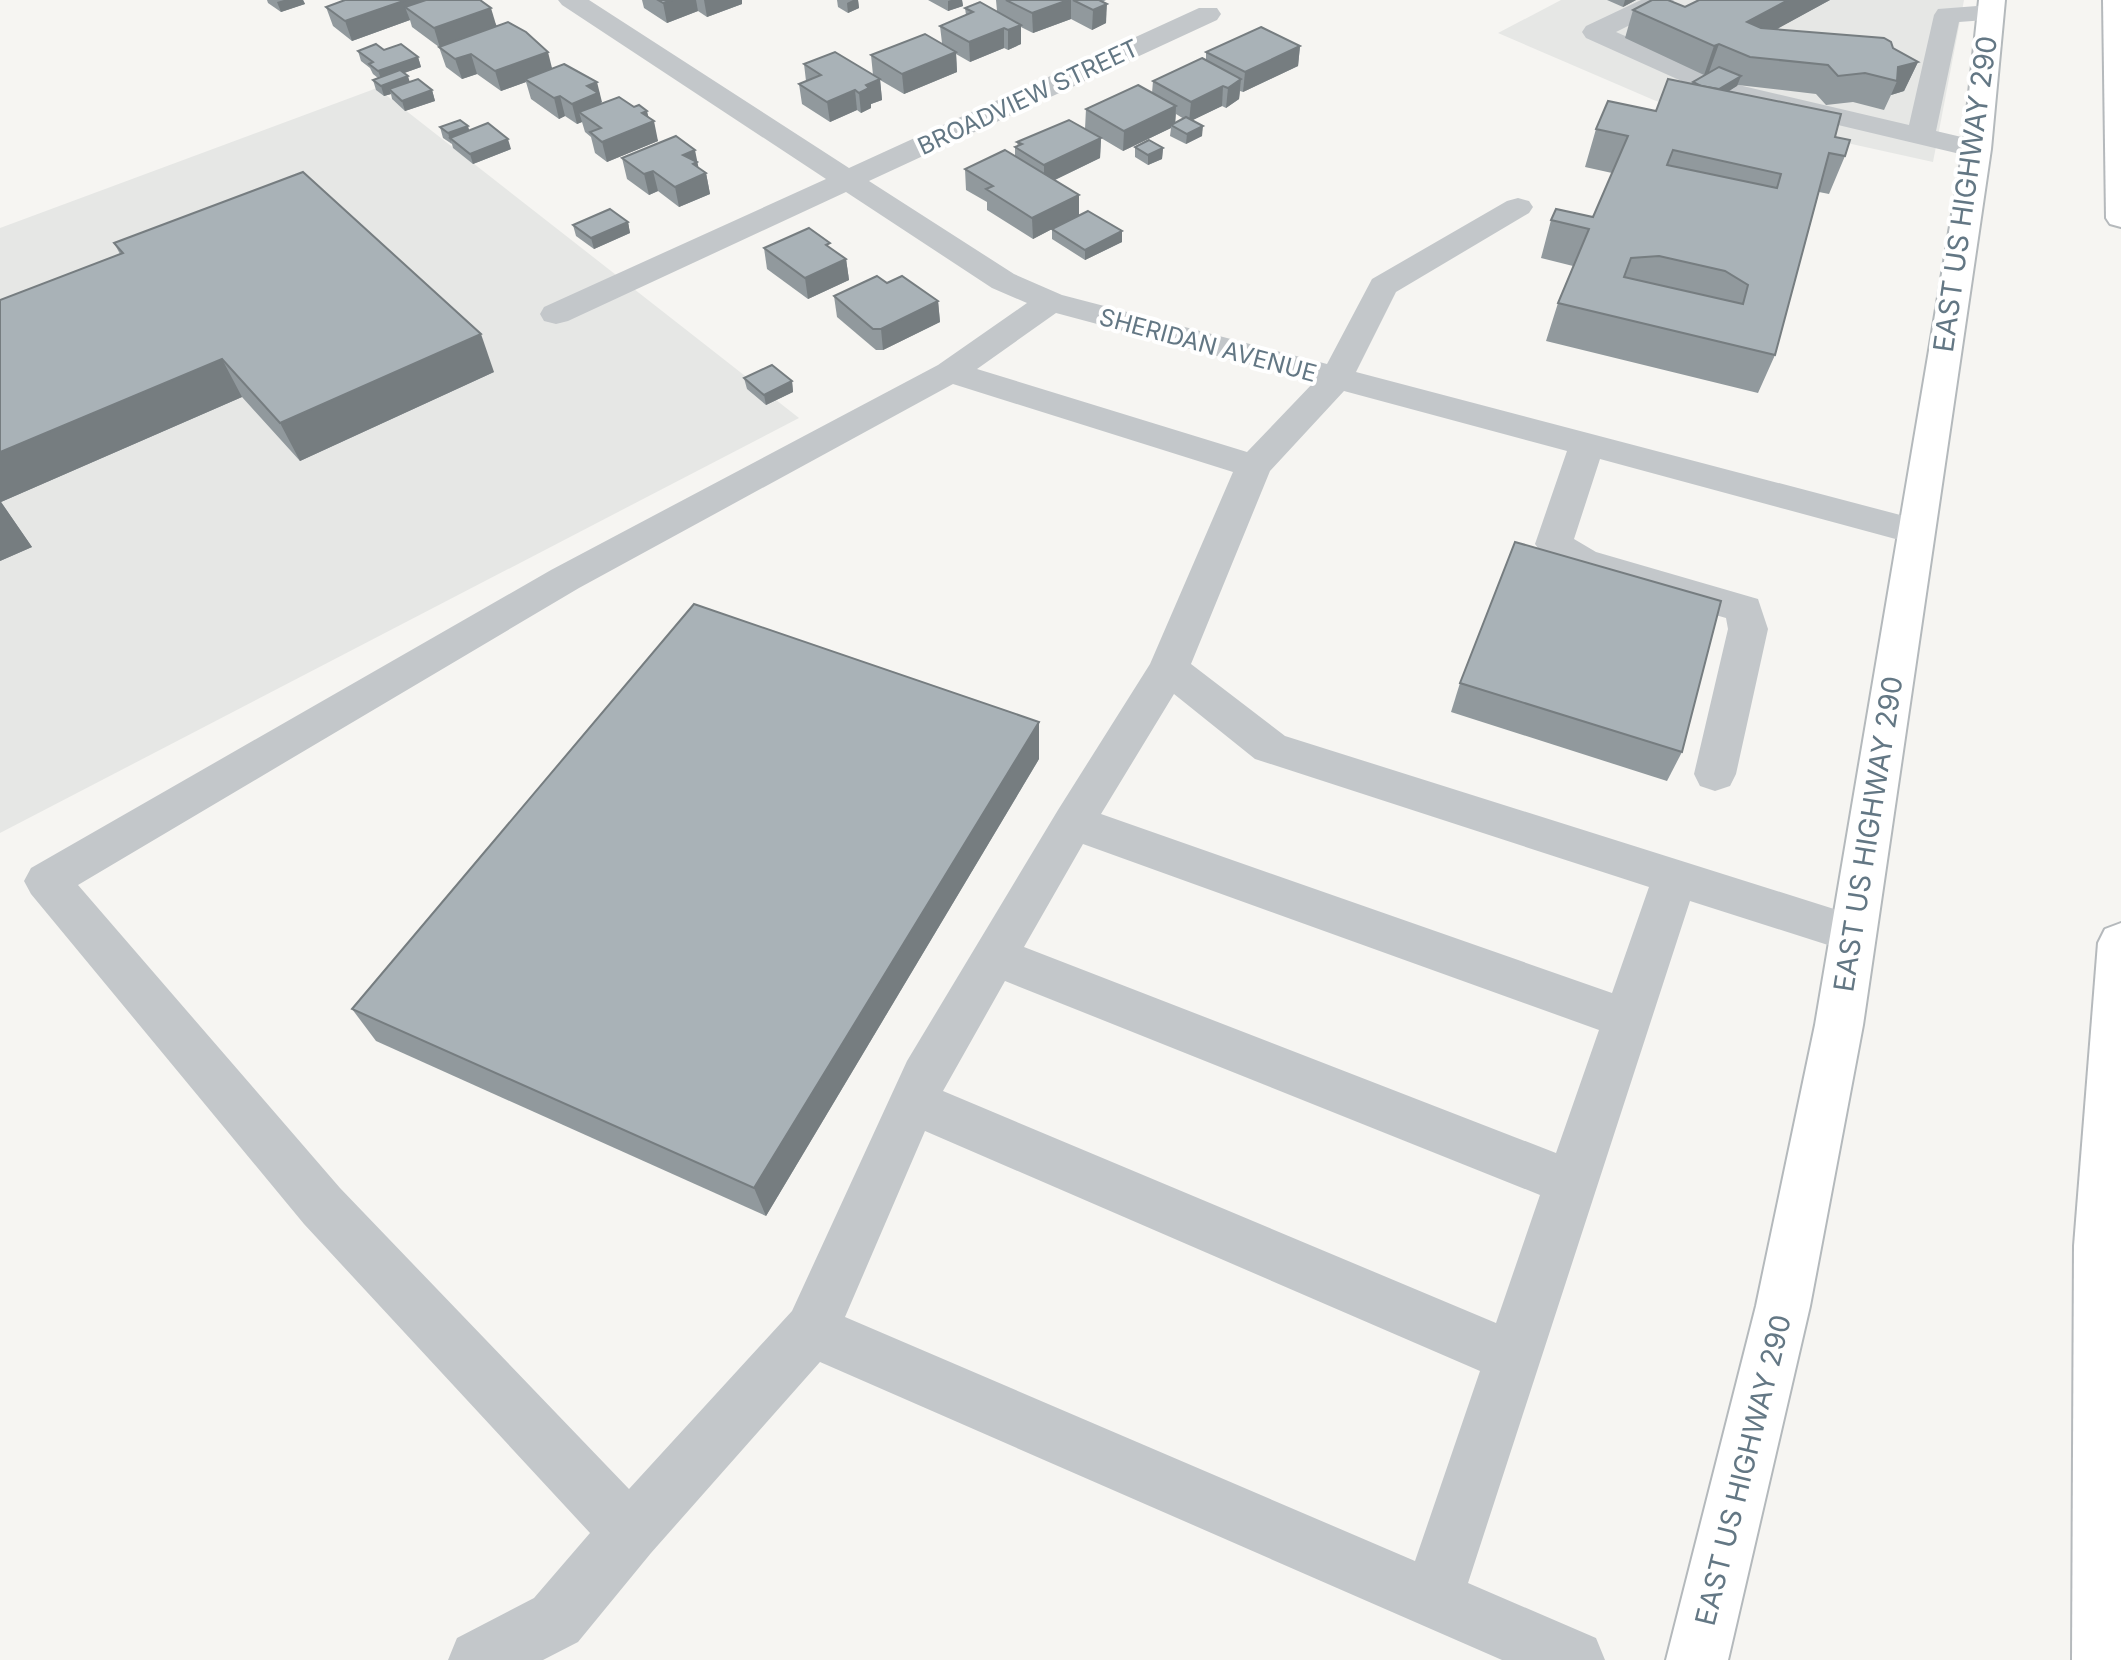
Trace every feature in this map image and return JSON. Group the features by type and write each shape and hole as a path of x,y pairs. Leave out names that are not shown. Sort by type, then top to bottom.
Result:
{"main road":[{"path":"2116,0 2121,218"},
{"name":"EAST US HIGHWAY 290","path":"1697,1660 1783,1306 1839,1025 1914,531 1977,149 1991,7"},
{"path":"2103,1660 2101,1246 2121,943"}],"street":[{"name":"SHERIDAN AVENUE","path":"571,0 1003,281 1051,302 1914,531"},
{"path":"1661,0 1595,32 1718,86 1977,149"},
{"path":"1921,136 1947,15 1991,7"},
{"name":"BROADVIEW STREET","path":"556,314 1208,14"},
{"path":"479,1660 556,1620 630,1532 811,1330 924,1077 1073,822 1169,668 1254,466 1336,379 1383,286 1518,207"},
{"path":"630,1532 322,1206 47,881 565,579 950,372 1051,302"},
{"path":"950,372 1254,466"},
{"path":"1587,445 1554,544 1583,561 1744,609 1748,629 1715,774"},
{"path":"1169,668 1270,748 1853,934"},
{"path":"1073,822 1627,1019"},
{"path":"1433,1599 1675,878"},
{"path":"995,956 1571,1183"},
{"path":"912,1102 1512,1357"},
{"path":"811,1330 1574,1660"}],"shaded area":[{"path":"1561,0 1964,0 1933,162 1656,101 1498,33"},
{"path":"377,88 799,418 0,833 0,228"}],"building":[{"path":"345,0 406,0 345,21 326,7"},
{"path":"426,0 480,0 491,8 434,28 405,7"},
{"path":"1006,0 1068,0 1032,13"},
{"path":"1073,0 1099,0 1107,4 1093,10"},
{"path":"1652,0 1668,0 1685,7 1699,0 1788,0 1747,22 1761,28 1884,38 1891,42 1893,48 1918,62 1898,67 1897,81 1865,73 1838,76 1828,65 1750,57 1719,44 1714,46 1633,10"},
{"path":"980,2 1021,25 1008,30 1004,28 969,42 940,26 973,12 965,8"},
{"path":"508,22 526,32 548,52 495,71 471,54 455,59 439,47"},
{"path":"1261,27 1300,46 1245,72 1206,52"},
{"path":"925,34 956,52 902,74 871,55"},
{"path":"376,44 384,50 401,44 418,57 378,71 369,64 373,62 358,51"},
{"path":"835,52 880,79 866,85 869,88 859,93 855,90 827,102 799,84 821,75 804,64"},
{"path":"1202,58 1241,79 1228,88 1223,86 1191,102 1153,81"},
{"path":"564,64 597,82 587,86 598,93 572,104 560,96 554,98 525,79"},
{"path":"1719,67 1741,76 1719,89 1693,82"},
{"path":"400,70 408,76 381,86 373,80"},
{"path":"418,79 432,90 402,101 389,89"},
{"path":"1668,79 1841,114 1835,137 1850,140 1845,156 1829,153 1775,355 1558,303 1589,229 1551,220 1556,209 1593,217 1628,136 1596,129 1608,101 1656,111","holes":["1673,150 1781,174 1777,188 1667,165","1659,256 1725,271 1748,285 1743,304 1624,277 1631,258"]},
{"path":"1138,85 1176,106 1124,131 1086,109"},
{"path":"619,97 634,107 639,105 647,111 642,113 654,121 602,142 590,132 601,128 579,112"},
{"path":"1186,117 1203,126 1187,134 1171,125"},
{"path":"460,120 468,126 448,133 440,127"},
{"path":"1069,120 1101,138 1044,165 1015,147 1022,144 1017,142"},
{"path":"488,123 508,139 470,154 450,138"},
{"path":"676,136 695,150 683,155 697,162 693,164 706,173 675,187 653,171 644,174 622,158"},
{"path":"1149,140 1163,148 1148,155 1135,147"},
{"path":"1005,150 1079,195 1032,218 986,189 993,186 965,169"},
{"path":"303,172 481,334 280,423 222,359 0,452 0,300 123,253 114,243"},
{"path":"610,209 628,222 591,238 573,225"},
{"path":"1088,211 1122,231 1085,250 1052,229"},
{"path":"809,228 846,259 805,278 764,248"},
{"path":"877,276 887,283 902,276 938,301 881,329 873,329 834,296"},
{"path":"772,365 792,381 764,395 744,378"},
{"path":"1515,542 1721,601 1682,752 1460,683"},
{"path":"694,604 1039,722 754,1188 352,1009"}]}
